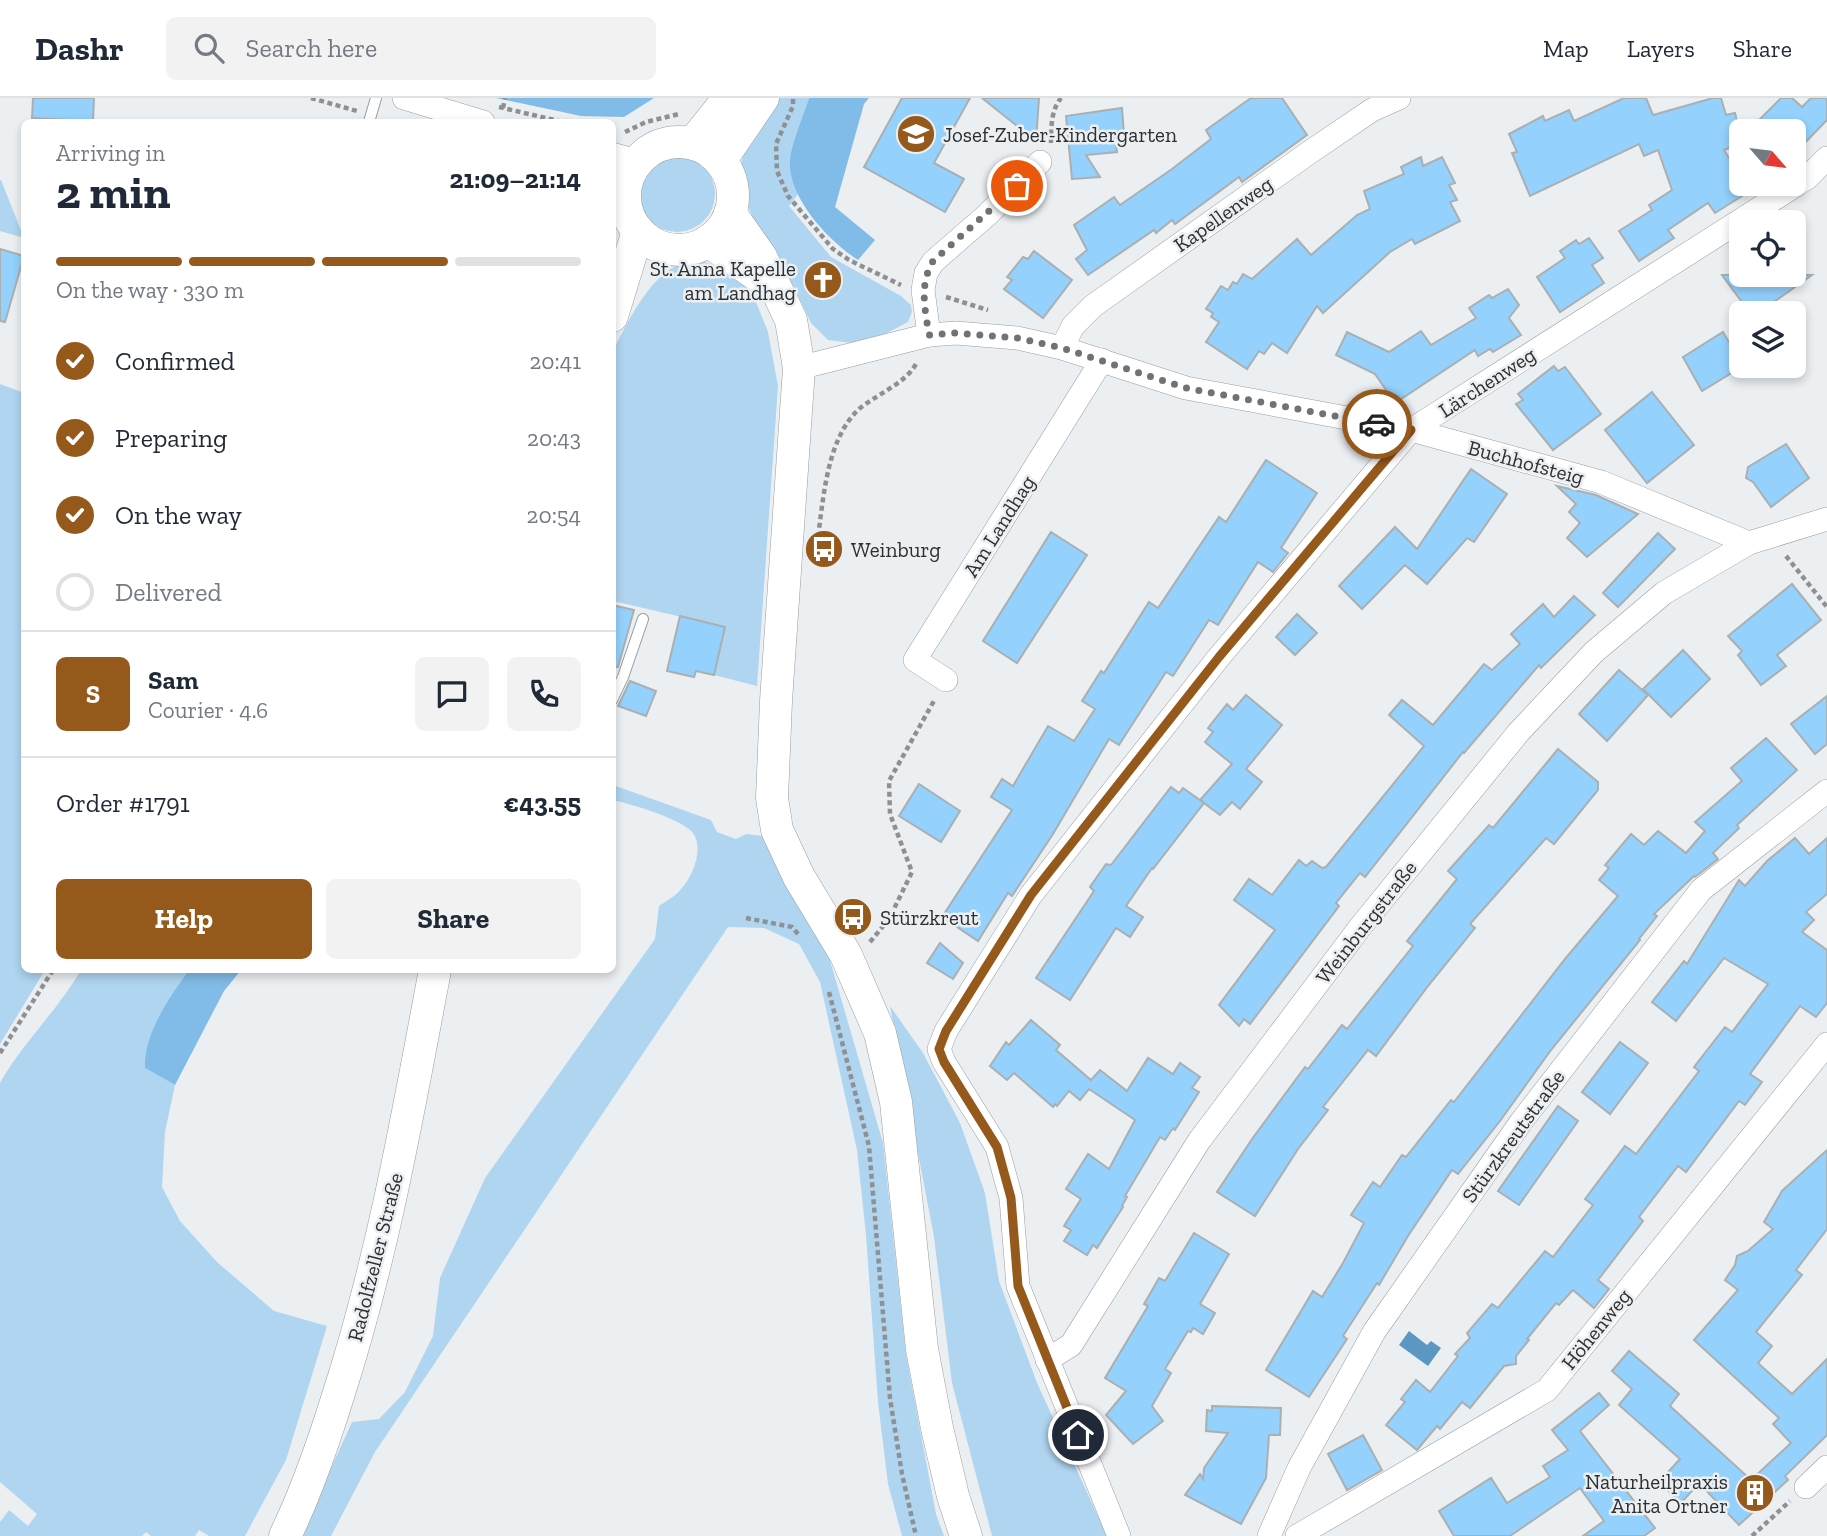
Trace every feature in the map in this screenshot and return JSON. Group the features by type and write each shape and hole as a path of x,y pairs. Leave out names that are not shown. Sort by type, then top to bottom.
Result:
{"street":[{"path":"404,98 487,113"},
{"path":"693,143 729,98"},
{"path":"720,161 763,98"},
{"name":"Kapellenweg","path":"1062,348 1073,326 1093,306 1310,152 1372,110 1399,98"},
{"path":"693,143 708,150 728,173 733,200 730,213 722,229 695,248 680,250 655,245 638,231 630,220 619,192 626,183 624,150 648,151 662,144 693,143"},
{"name":"Lärchenweg","path":"1047,1360 1018,1286 1011,1198 997,1147 944,1062 939,1049 946,1031 1031,895 1219,657 1411,430 1807,177 1827,158"},
{"path":"924,336 923,290 926,273 933,261 987,215 1040,162"},
{"path":"730,213 761,257 791,320 799,368 776,701 772,798 777,830 799,877 864,945 880,1033 897,1102 922,1349 940,1442 966,1536"},
{"path":"616,304 638,231"},
{"path":"708,241 774,286"},
{"path":"616,309 666,248"},
{"name":"Buchhofsteig","path":"799,368 924,336 956,333 1017,338 1062,348 1186,388 1411,430 1601,482 1760,540"},
{"name":"Am Landhag","path":"946,680 915,660 1102,360"},
{"path":"1760,540 1827,519"},
{"name":"Weinburgstraße","path":"1047,1360 1070,1345 1199,1141 1361,926 1518,733 1594,652 1664,593 1760,540"},
{"name":"Stürzkreutstraße","path":"1269,1536 1299,1468 1374,1332 1521,1122 1701,890 1827,791"},
{"name":"Radolfzeller Straße","path":"285,1536 322,1447 371,1283 434,973"},
{"name":"Höhenweg","path":"1297,1536 1547,1390 1827,1044"},
{"path":"1047,1360 1119,1536"},
{"path":"1806,1487 1827,1467"}],"lane":[{"path":"370,119 376,98"},
{"path":"616,692 643,619"}],"path":[{"path":"793,98 793,106 776,144 775,159 788,196 833,249 849,260 908,288 923,290"},
{"path":"1040,162 1051,149 1051,124 1056,103 1061,98"},
{"path":"624,150 646,122 690,110"},
{"path":"487,113 538,119"},
{"path":"818,537 830,459 851,418 915,367 921,354 924,336"},
{"path":"1760,540 1827,607"},
{"path":"864,945 890,919 912,872 890,814 889,781 946,680"},
{"path":"746,918 792,927 801,937"},
{"path":"0,1053 51,973"},
{"path":"828,986 869,1146 890,1398 902,1474 916,1536"},
{"path":"1752,1536 1806,1487"}],"shaded area":[{"path":"496,98 654,98 624,117 581,116"},
{"path":"774,98 809,98 790,161 798,194 789,206 831,257 901,296 911,305 912,312 908,322 885,334 852,343 828,340 811,323 779,257 755,222 748,206 741,166 744,148"},
{"path":"809,98 869,98 864,104 835,207 875,240 858,260 835,242 812,217 803,204 791,175 791,154"},
{"path":"677,156 691,159 704,167 712,180 715,194 712,208 704,221 691,229 677,232 663,229 650,221 642,208 639,194 642,180 650,167 663,159"},
{"path":"1,180 21,230 21,237 0,231"},
{"path":"703,261 731,272 752,292 768,332 778,386 757,686 714,675 725,627 616,602 616,345 639,304 656,281 676,266"},
{"path":"0,384 21,392 21,973 43,973 0,1044"},
{"path":"616,786 711,820 717,832 736,839 746,834 762,836 829,957 883,1143 906,1355 936,1514 944,1536 902,1536 888,1484 878,1402 857,1150 820,982 799,944 764,928 728,927 375,1452 331,1536 300,1536 352,1422 379,1419 405,1392 433,1336 440,1278 485,1178 655,939 659,906 679,892 693,870 697,846 693,833 668,817 616,801"},
{"path":"79,973 187,973 159,1016 148,1042 146,1055 145,1068 175,1085 165,1132 162,1187 180,1221 217,1262 274,1311 327,1326 286,1460 245,1536 209,1536 199,1530 195,1536 151,1536 146,1532 142,1536 0,1536 0,1522 9,1510 28,1526 37,1514 0,1482 0,1083"},
{"path":"187,973 239,973 224,991 175,1085 145,1068 148,1042 159,1016"},
{"path":"890,1006 923,1053 960,1123 985,1193 999,1281 1037,1383 1107,1536 992,1536 952,1383 934,1237"},
{"path":"1409,1331 1427,1345 1431,1341 1441,1348 1428,1366 1399,1345"}],"building":[{"path":"33,98 94,98 93,119 32,118"},
{"name":"Josef-Zuber-Kindergarten","path":"902,98 970,98 934,163 964,179 945,212 864,167"},
{"path":"982,98 1039,98 1036,141"},
{"path":"1251,98 1282,98 1307,135 1242,182 1239,177 1175,224 1172,220 1156,233 1154,230 1088,275 1076,259 1087,250 1074,225 1114,197 1120,205 1172,169 1211,139 1206,130"},
{"path":"1624,98 1646,98 1653,115 1721,98 1726,115 1735,113 1736,119 1729,119 1729,148 1724,150 1729,158 1729,196 1742,196 1715,213 1708,203 1668,230 1674,238 1639,261 1619,231 1652,210 1649,205 1672,190 1658,150 1644,156 1639,144 1530,196 1512,153 1517,152 1509,134 1543,116 1545,121 1569,110 1574,121"},
{"path":"1781,98 1792,98 1802,107 1811,98 1827,98 1827,120 1806,142 1806,119 1760,119"},
{"path":"1122,108 1124,134 1115,135 1117,152 1086,155 1100,177 1072,179 1066,116"},
{"path":"1421,157 1423,166 1442,157 1455,183 1449,185 1457,200 1450,202 1460,221 1415,244 1412,239 1390,252 1323,313 1317,306 1287,353 1272,343 1264,354 1259,351 1247,369 1206,342 1219,322 1211,317 1213,313 1206,309 1221,286 1228,290 1233,282 1237,284 1243,274 1252,279 1297,239 1311,255 1357,215 1370,209 1364,191 1404,174 1401,167"},
{"path":"1589,238 1603,258 1592,265 1604,283 1560,312 1537,277 1565,258 1560,251 1576,240 1579,244"},
{"path":"0,249 21,255 21,266 5,322 0,321"},
{"path":"1034,251 1072,280 1043,318 1004,289 1012,280 1007,277 1023,257 1028,259"},
{"path":"1722,275 1729,275 1729,284"},
{"path":"1731,287 1795,287 1775,301 1741,301"},
{"path":"1508,289 1519,305 1509,318 1521,335 1493,352 1490,349 1478,356 1475,350 1395,403 1375,374 1336,355 1347,332 1389,352 1421,331 1431,345 1476,318 1469,308 1489,295 1492,298"},
{"path":"1723,332 1729,342 1729,375 1702,391 1683,357"},
{"path":"1554,366 1558,371 1565,367 1601,414 1553,450 1516,404 1523,400 1518,394"},
{"path":"1652,392 1694,445 1647,483 1605,430"},
{"path":"1786,444 1809,478 1771,507 1753,482 1746,478 1748,467"},
{"path":"1266,460 1317,493 1281,548 1288,553 1273,572 1258,562 1218,625 1209,620 1173,676 1166,672 1119,745 1109,739 1053,834 1012,896 1008,893 978,941 942,917 1012,810 991,797 1002,779 1013,786 1048,726 1074,741 1095,709 1082,701 1101,671 1104,673 1149,602 1158,608 1219,517 1226,522"},
{"path":"1471,469 1507,494 1474,542 1467,538 1427,584 1405,565 1362,609 1339,586 1395,527 1417,549"},
{"path":"1557,486 1596,495 1638,514 1587,557 1567,538 1580,523 1569,512 1576,504"},
{"path":"1051,532 1087,555 1017,663 983,641"},
{"path":"1658,533 1675,549 1618,607 1603,593"},
{"path":"1792,584 1821,620 1777,655 1786,666 1761,685 1738,655 1742,651 1728,636"},
{"path":"1574,596 1595,615 1541,668 1539,665 1463,752 1365,877 1360,873 1336,903 1339,906 1250,1024 1244,1019 1239,1026 1219,1005 1275,930 1234,900 1249,879 1272,895 1299,860 1306,866 1312,861 1322,868 1326,867 1424,746 1389,715 1402,700 1433,725 1484,664 1492,670 1520,644 1511,634 1543,604 1554,617"},
{"path":"616,606 634,610 616,667"},
{"path":"1297,614 1317,633 1295,655 1276,637"},
{"path":"680,616 725,627 714,675 696,671 694,677 667,671"},
{"path":"1683,650 1710,679 1671,717 1643,689"},
{"path":"1619,670 1648,695 1607,741 1579,714"},
{"path":"630,681 656,691 646,716 618,706"},
{"path":"1246,695 1282,725 1246,769 1262,782 1240,809 1232,802 1220,815 1200,800 1232,764 1205,742 1213,732 1208,728 1227,704 1233,710"},
{"path":"1827,696 1827,744 1815,754 1791,724"},
{"path":"1766,738 1797,770 1737,825 1739,828 1713,853 1718,859 1694,876 1654,914 1657,916 1640,940 1551,1050 1500,1121 1458,1174 1452,1170 1343,1336 1347,1339 1309,1397 1266,1370 1313,1291 1322,1297 1343,1263 1364,1223 1351,1215 1373,1182 1380,1187 1402,1155 1406,1157 1451,1100 1454,1102 1565,959 1618,896 1599,880 1609,868 1605,865 1631,834 1644,845 1658,831 1686,853 1705,831 1695,822 1742,781 1731,768"},
{"path":"1558,749 1598,782 1598,790 1554,844 1546,838 1470,924 1475,928 1376,1056 1368,1050 1323,1107 1328,1110 1298,1149 1255,1216 1217,1192 1305,1067 1308,1069 1342,1025 1347,1029 1413,946 1407,941 1457,879 1448,871 1489,825 1493,828"},
{"path":"919,784 960,811 941,842 899,816"},
{"path":"1171,787 1179,793 1183,788 1204,803 1152,868 1126,906 1143,917 1130,937 1116,928 1070,1000 1036,978 1094,891 1090,887 1106,864 1111,865"},
{"path":"1795,838 1809,854 1827,838 1827,894 1806,912 1814,920 1802,932 1827,950 1827,1003 1816,1017 1800,1006 1750,1074 1762,1082 1745,1105 1739,1101 1686,1172 1678,1166 1639,1217 1643,1221 1598,1280 1609,1289 1594,1308 1573,1290 1559,1305 1556,1303 1527,1339 1529,1340 1516,1356 1516,1364 1504,1366 1470,1408 1462,1402 1440,1429 1437,1426 1417,1450 1386,1425 1405,1402 1401,1399 1416,1380 1430,1392 1458,1356 1455,1354 1470,1338 1467,1333 1492,1304 1498,1308 1545,1251 1553,1257 1593,1205 1585,1199 1625,1146 1636,1154 1699,1071 1694,1067 1725,1027 1732,1032 1768,984 1724,958 1676,1021 1652,1002 1684,961 1687,964 1739,880 1745,886 1767,861"},
{"path":"940,943 963,963 953,979 927,963"},
{"path":"1031,1020 1060,1045 1056,1050 1091,1080 1100,1070 1127,1091 1148,1058 1173,1074 1180,1063 1200,1077 1192,1088 1199,1092 1175,1130 1173,1128 1165,1140 1160,1137 1125,1196 1127,1197 1123,1207 1097,1248 1093,1245 1087,1255 1064,1241 1071,1230 1064,1226 1081,1199 1066,1189 1088,1154 1109,1169 1135,1120 1089,1089 1080,1100 1069,1091 1057,1106 1055,1104 1053,1107 1014,1073 1007,1080 990,1066 1006,1042 1009,1045"},
{"path":"1620,1042 1648,1063 1610,1114 1582,1092"},
{"path":"1558,1106 1578,1121 1519,1205 1498,1191"},
{"path":"1827,1150 1827,1229 1796,1270 1802,1275 1756,1332 1772,1346 1758,1363 1792,1394 1827,1359 1827,1435 1785,1476 1788,1480 1739,1525 1699,1483 1681,1503 1659,1482 1680,1459 1619,1405 1632,1389 1612,1371 1629,1351 1679,1394 1670,1406 1751,1480 1791,1443 1773,1424 1779,1418 1694,1340 1738,1290 1725,1280 1735,1265 1737,1256 1748,1251 1773,1229 1764,1222 1782,1191"},
{"path":"1194,1233 1229,1254 1200,1304 1215,1313 1203,1334 1193,1328 1191,1332 1188,1331 1165,1369 1171,1373 1152,1406 1163,1421 1133,1444 1106,1415 1126,1391 1105,1378 1148,1306 1144,1304 1159,1278 1165,1281"},
{"path":"1599,1393 1609,1405 1580,1431 1655,1528 1644,1536 1583,1536 1604,1521 1580,1488 1510,1536 1454,1536 1439,1511 1491,1478 1507,1503 1550,1477 1543,1466 1568,1450 1552,1430"},
{"path":"1212,1406 1281,1408 1280,1435 1269,1435 1266,1478 1241,1524 1185,1495 1200,1474 1203,1479 1204,1468 1228,1433 1206,1431 1207,1410 1212,1411"},
{"path":"1363,1435 1382,1470 1347,1490 1328,1454"}],"way so far":[{"path":"1017,186 933,261 926,273 923,290 929,335 956,333 1017,338 1062,348 1186,388 1377,424"}],"place":[{"name":"Josef-Zuber-Kindergarten","path":"916,134"},
{"name":"St. Anna Kapelle am Landhag","path":"823,280"},
{"name":"Weinburg","path":"824,549"},
{"name":"Stürzkreut","path":"853,917"},
{"name":"Naturheilpraxis Anita Ortner","path":"1755,1493"}],"route":[{"path":"1078,1435 1018,1286 1011,1198 997,1147 944,1062 939,1049 946,1031 1031,895 1219,657 1411,430 1377,424"}]}
